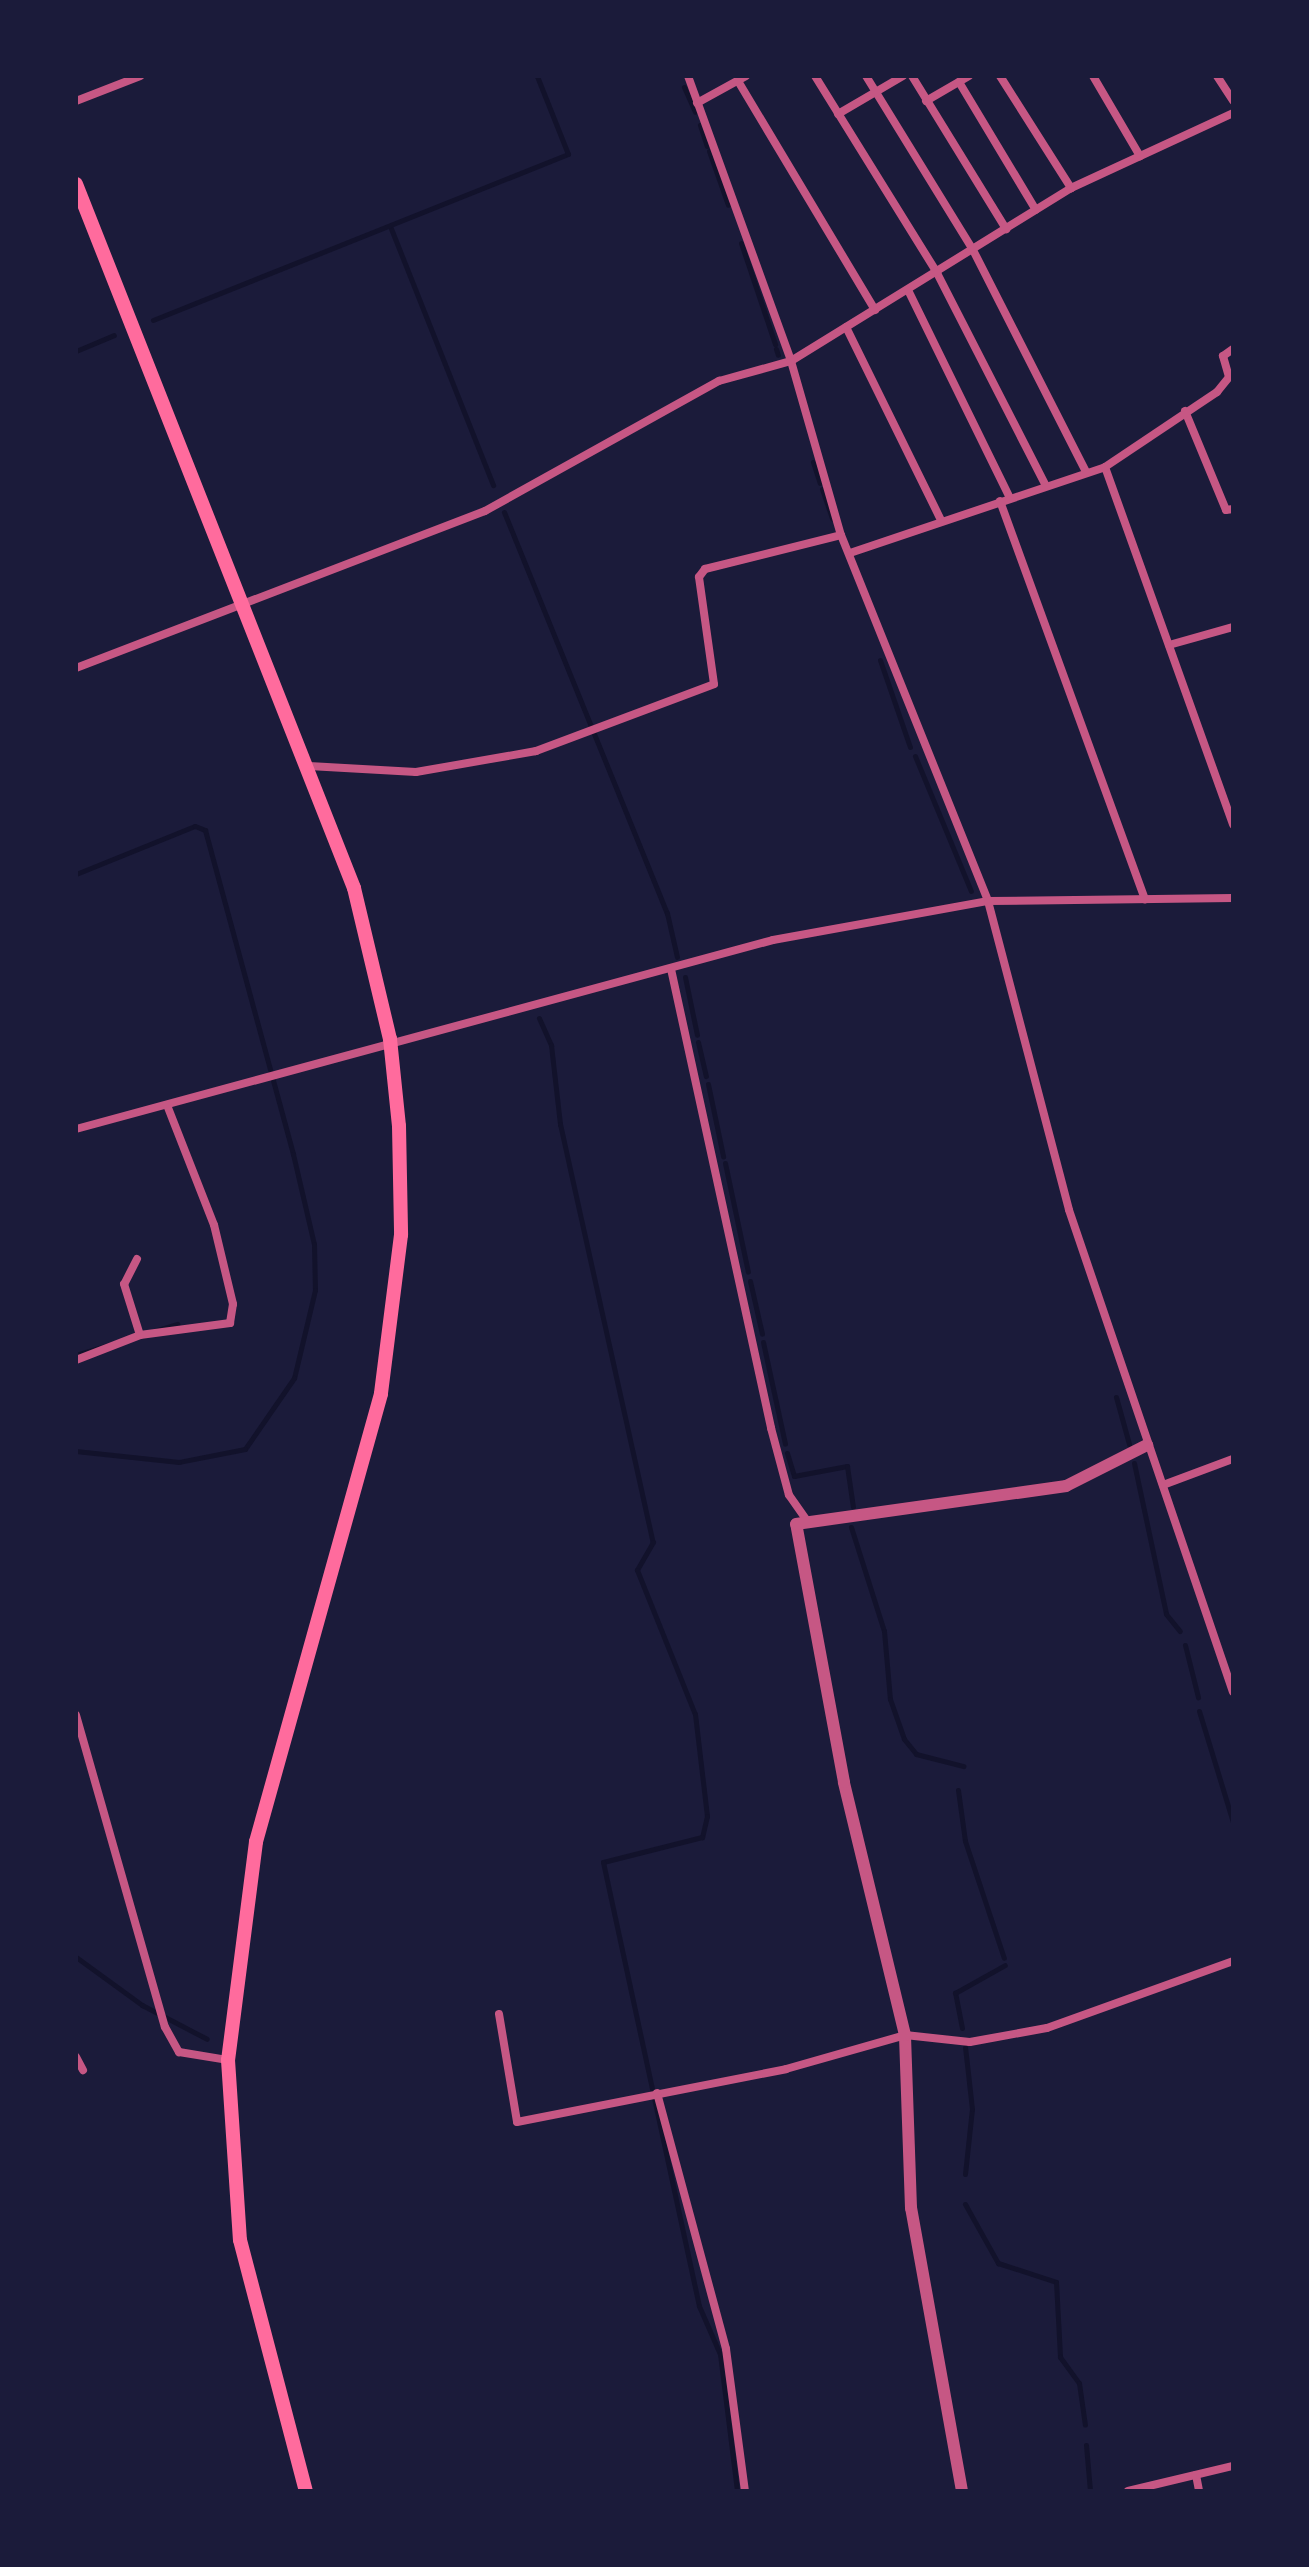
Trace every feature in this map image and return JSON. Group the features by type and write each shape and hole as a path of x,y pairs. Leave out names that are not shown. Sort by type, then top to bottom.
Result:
{"main road":[{"path":"76,184 309,766 354,888 390,1039 401,1235 381,1394 256,1842 228,2060 240,2240 306,2491"}],"street":[{"path":"76,101 140,76"},
{"path":"688,76 791,361 841,535 988,901 1049,1144 1147,1445 1233,1692"},
{"path":"815,76 937,273 1046,486"},
{"path":"866,76 973,250 1086,472"},
{"path":"838,114 903,76"},
{"path":"912,76 1006,229"},
{"path":"926,101 969,76"},
{"path":"1000,76 1071,188"},
{"path":"1093,76 1140,156"},
{"path":"1217,76 1233,101"},
{"path":"697,103 742,78 875,310"},
{"path":"959,82 1036,210"},
{"path":"76,668 245,606 485,511 719,381 791,361 1071,188 1233,113"},
{"path":"908,290 1010,498"},
{"path":"846,327 941,520"},
{"path":"850,553 1105,467 1229,377 1223,356 1233,349"},
{"path":"1185,411 1226,510 1233,509"},
{"path":"1105,467 1233,825"},
{"path":"1000,501 1145,899"},
{"path":"309,766 416,772 536,751 714,684 699,577 705,569 841,535"},
{"path":"1169,645 1233,627"},
{"path":"76,1129 390,1039 671,969 773,940 988,901 1233,898"},
{"path":"671,969 771,1428 789,1495 808,1522"},
{"path":"76,1360 140,1335 230,1323 232,1317 205,1195 167,1105"},
{"path":"137,1259 124,1284 140,1335"},
{"path":"962,2491 911,2208 905,2035 839,1751 796,1524 924,1511 1066,1486 1147,1445"},
{"path":"1163,1485 1233,1459"},
{"path":"76,1715 165,2027 179,2052 228,2060"},
{"path":"499,2014 517,2122 786,2069 905,2035 970,2042 1047,2028 1233,1961"},
{"path":"76,2057 83,2070"},
{"path":"657,2093 700,2272 726,2349 745,2491"},
{"path":"1128,2491 1233,2466"},
{"path":"1196,2475 1199,2491"}],"waterway":[{"path":"153,320 568,154 537,76"},
{"path":"684,87 695,112"},
{"path":"700,125 707,146"},
{"path":"709,151 728,205"},
{"path":"390,226 493,485"},
{"path":"741,243 775,344"},
{"path":"76,351 114,335"},
{"path":"776,349 778,355"},
{"path":"813,462 820,483"},
{"path":"822,489 832,518"},
{"path":"504,512 667,913 677,957"},
{"path":"880,660 910,747"},
{"path":"915,756 971,891"},
{"path":"76,874 195,826 205,830 293,1154 314,1244 315,1290 294,1378 245,1449 179,1462 76,1451"},
{"path":"685,977 697,1035"},
{"path":"539,1018 551,1045 560,1124 653,1542 637,1570 695,1714 707,1816 702,1837 603,1862 699,2306 720,2354 737,2491"},
{"path":"698,1042 706,1076"},
{"path":"708,1084 723,1156"},
{"path":"725,1163 748,1272"},
{"path":"750,1281 762,1334"},
{"path":"76,1355 177,1324"},
{"path":"763,1342 785,1444"},
{"path":"1116,1397 1129,1444"},
{"path":"787,1453 794,1476 847,1466 853,1507"},
{"path":"1134,1463 1166,1614 1180,1631"},
{"path":"851,1527 884,1631 890,1699 904,1739 916,1754 963,1766"},
{"path":"1185,1645 1198,1697"},
{"path":"1199,1711 1233,1822"},
{"path":"958,1790 965,1841 1004,1958"},
{"path":"1233,1863 1233,1868"},
{"path":"76,1957 142,2005 207,2039"},
{"path":"962,2028 955,1993 1005,1965"},
{"path":"965,2047 972,2109 965,2174"},
{"path":"965,2204 998,2263 1056,2282 1060,2357 1079,2383 1085,2425"},
{"path":"1086,2445 1090,2491"}]}
